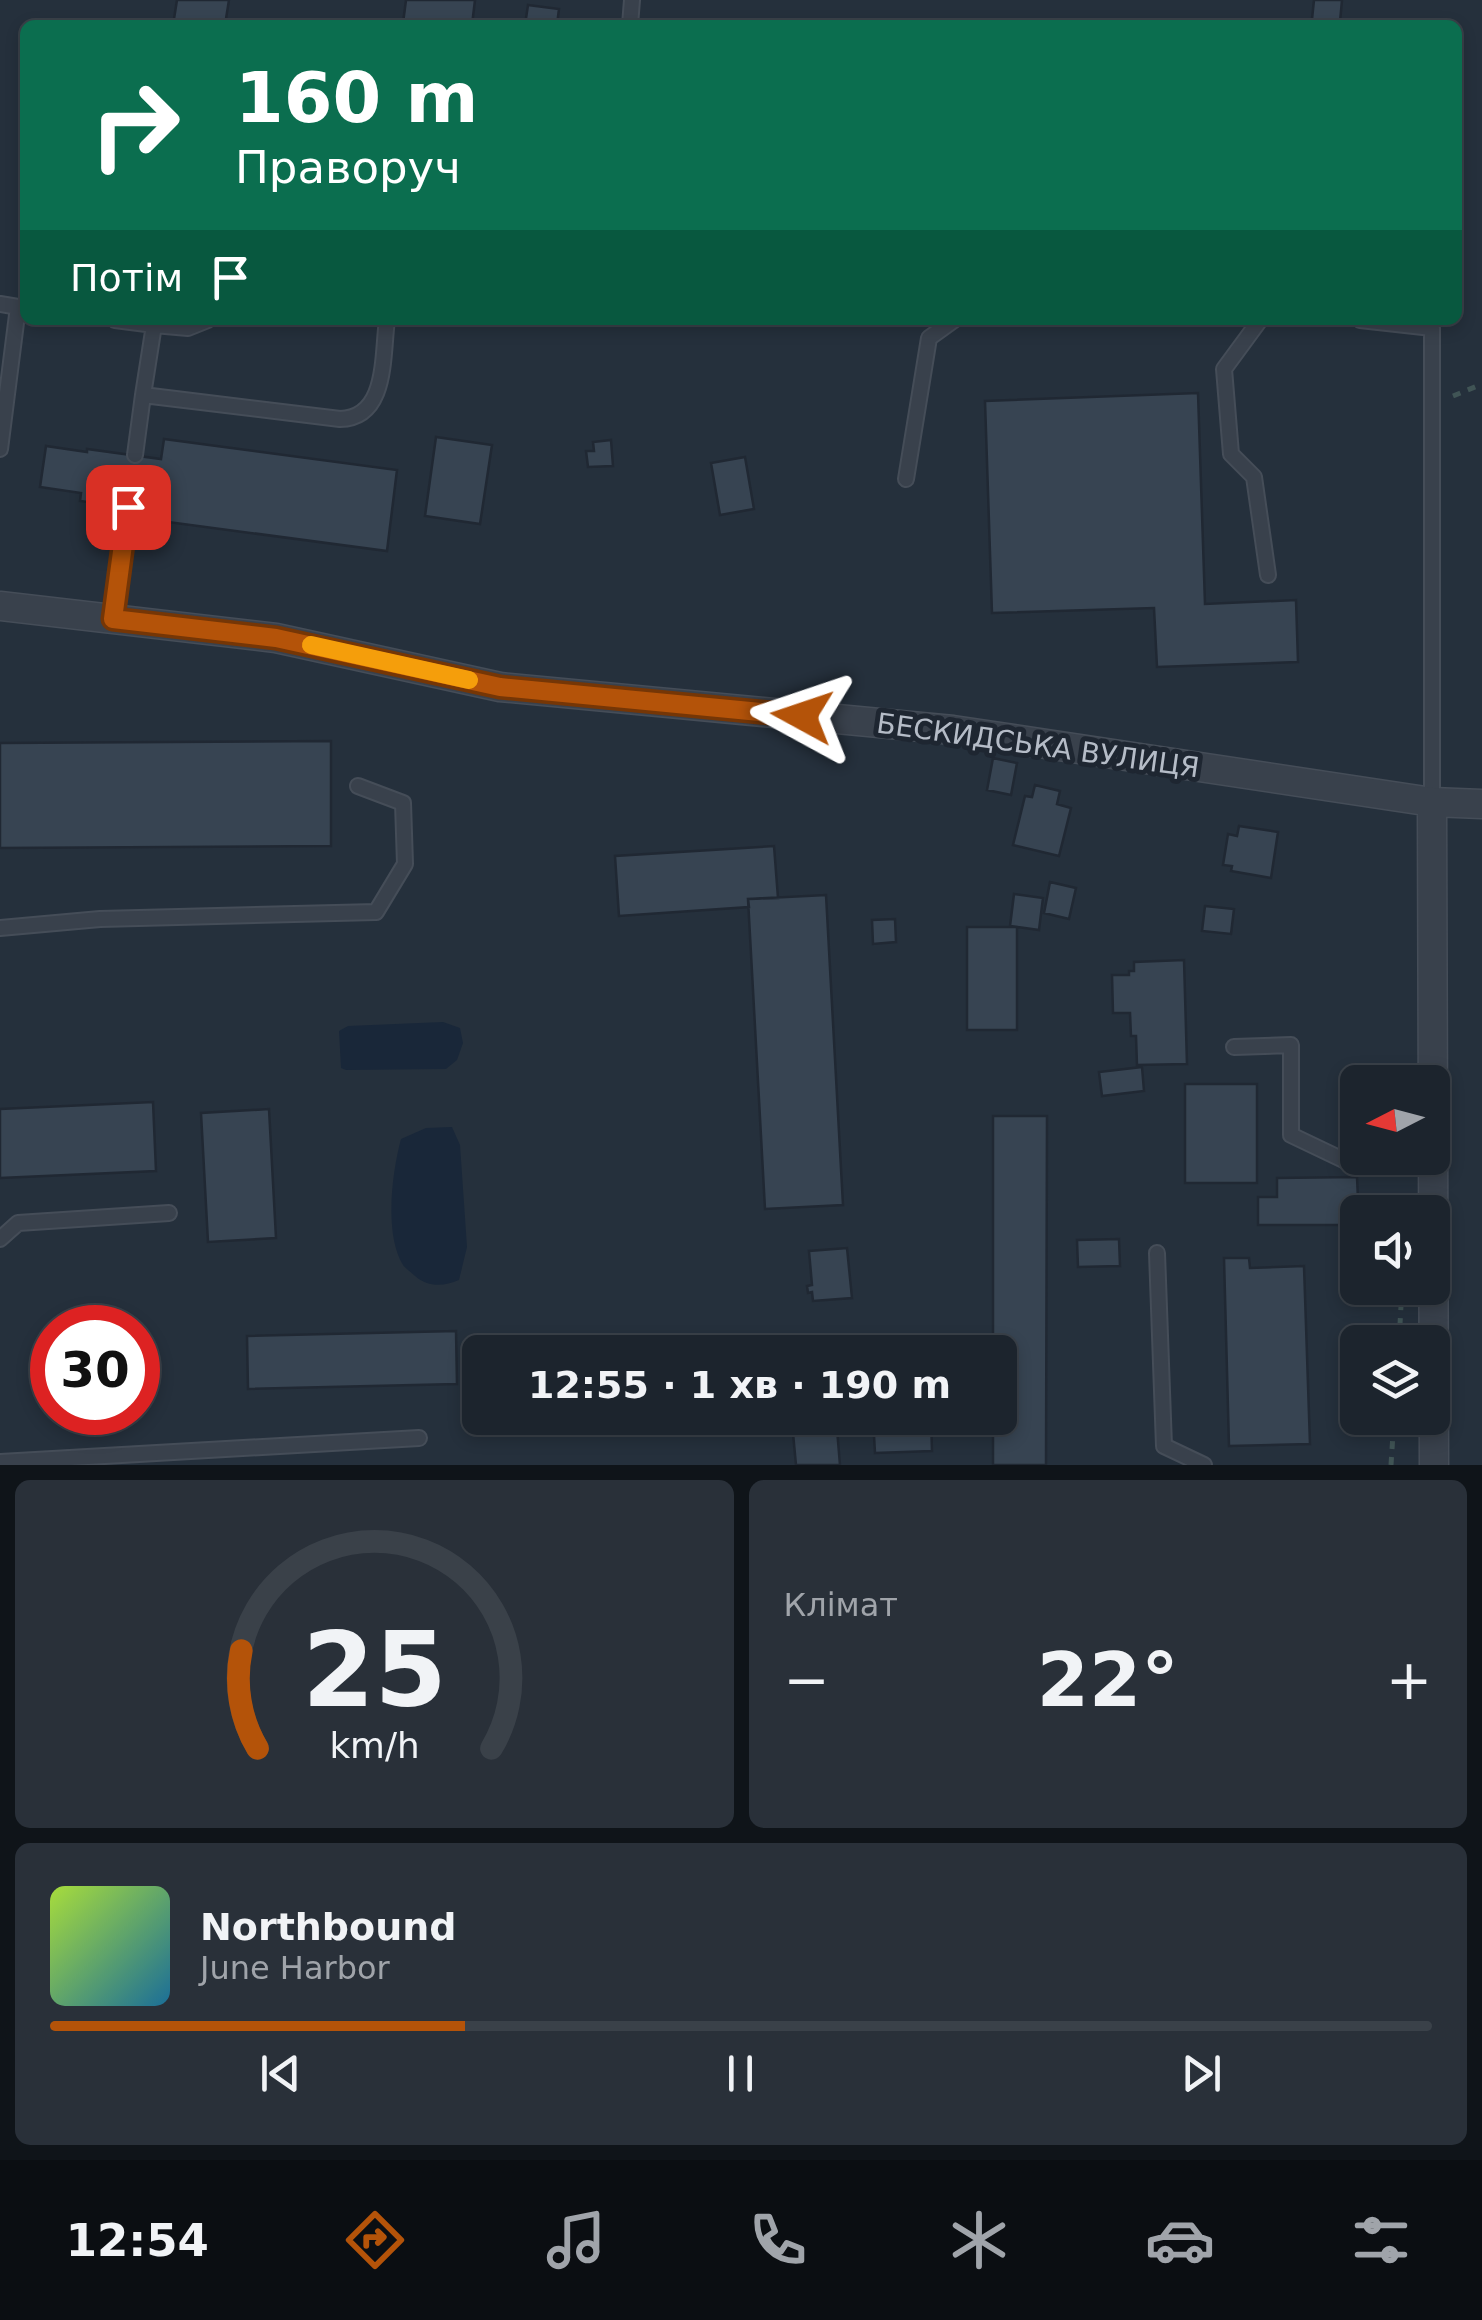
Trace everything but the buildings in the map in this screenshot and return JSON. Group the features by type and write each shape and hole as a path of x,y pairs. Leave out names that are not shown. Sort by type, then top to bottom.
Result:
{"street":[{"name":"БЕСКИДСЬКА ВУЛИЦЯ","path":"0,606 276,638 500,687 952,730 1432,802 1482,804"},
{"path":"1432,802 1433,1065"},
{"path":"1433,1175 1434,1465"}],"lane":[{"path":"0,449 20,314"},
{"path":"135,455 154,325 196,325"},
{"path":"143,395 340,418 358,416 376,398 385,325"},
{"path":"906,480 930,338 947,325"},
{"path":"1256,325 1224,370 1231,454 1254,476 1268,575"},
{"path":"1405,325 1432,328 1432,802"},
{"path":"113,619 128,507"},
{"path":"0,928 100,919 376,912 405,864 403,803 358,786"},
{"path":"1234,1047 1290,1045 1291,1135 1340,1158"},
{"path":"0,1239 18,1223 169,1213"},
{"path":"1158,1254 1164,1446 1204,1465"},
{"path":"0,1462 419,1438"}],"path":[{"path":"1432,404 1482,384"},
{"path":"1391,1465 1393,1435"}],"water":[{"path":"443,1022 460,1028 463,1043 457,1060 446,1069 341,1068 339,1031 348,1026"},
{"path":"452,1127 460,1145 467,1247 459,1280 436,1285 415,1276 397,1252 393,1237 393,1185 401,1139 426,1128"}],"slow traffic":[{"path":"311,645 469,680"}],"route":[{"path":"128,507 113,619 276,638 500,687 802,716"}]}
